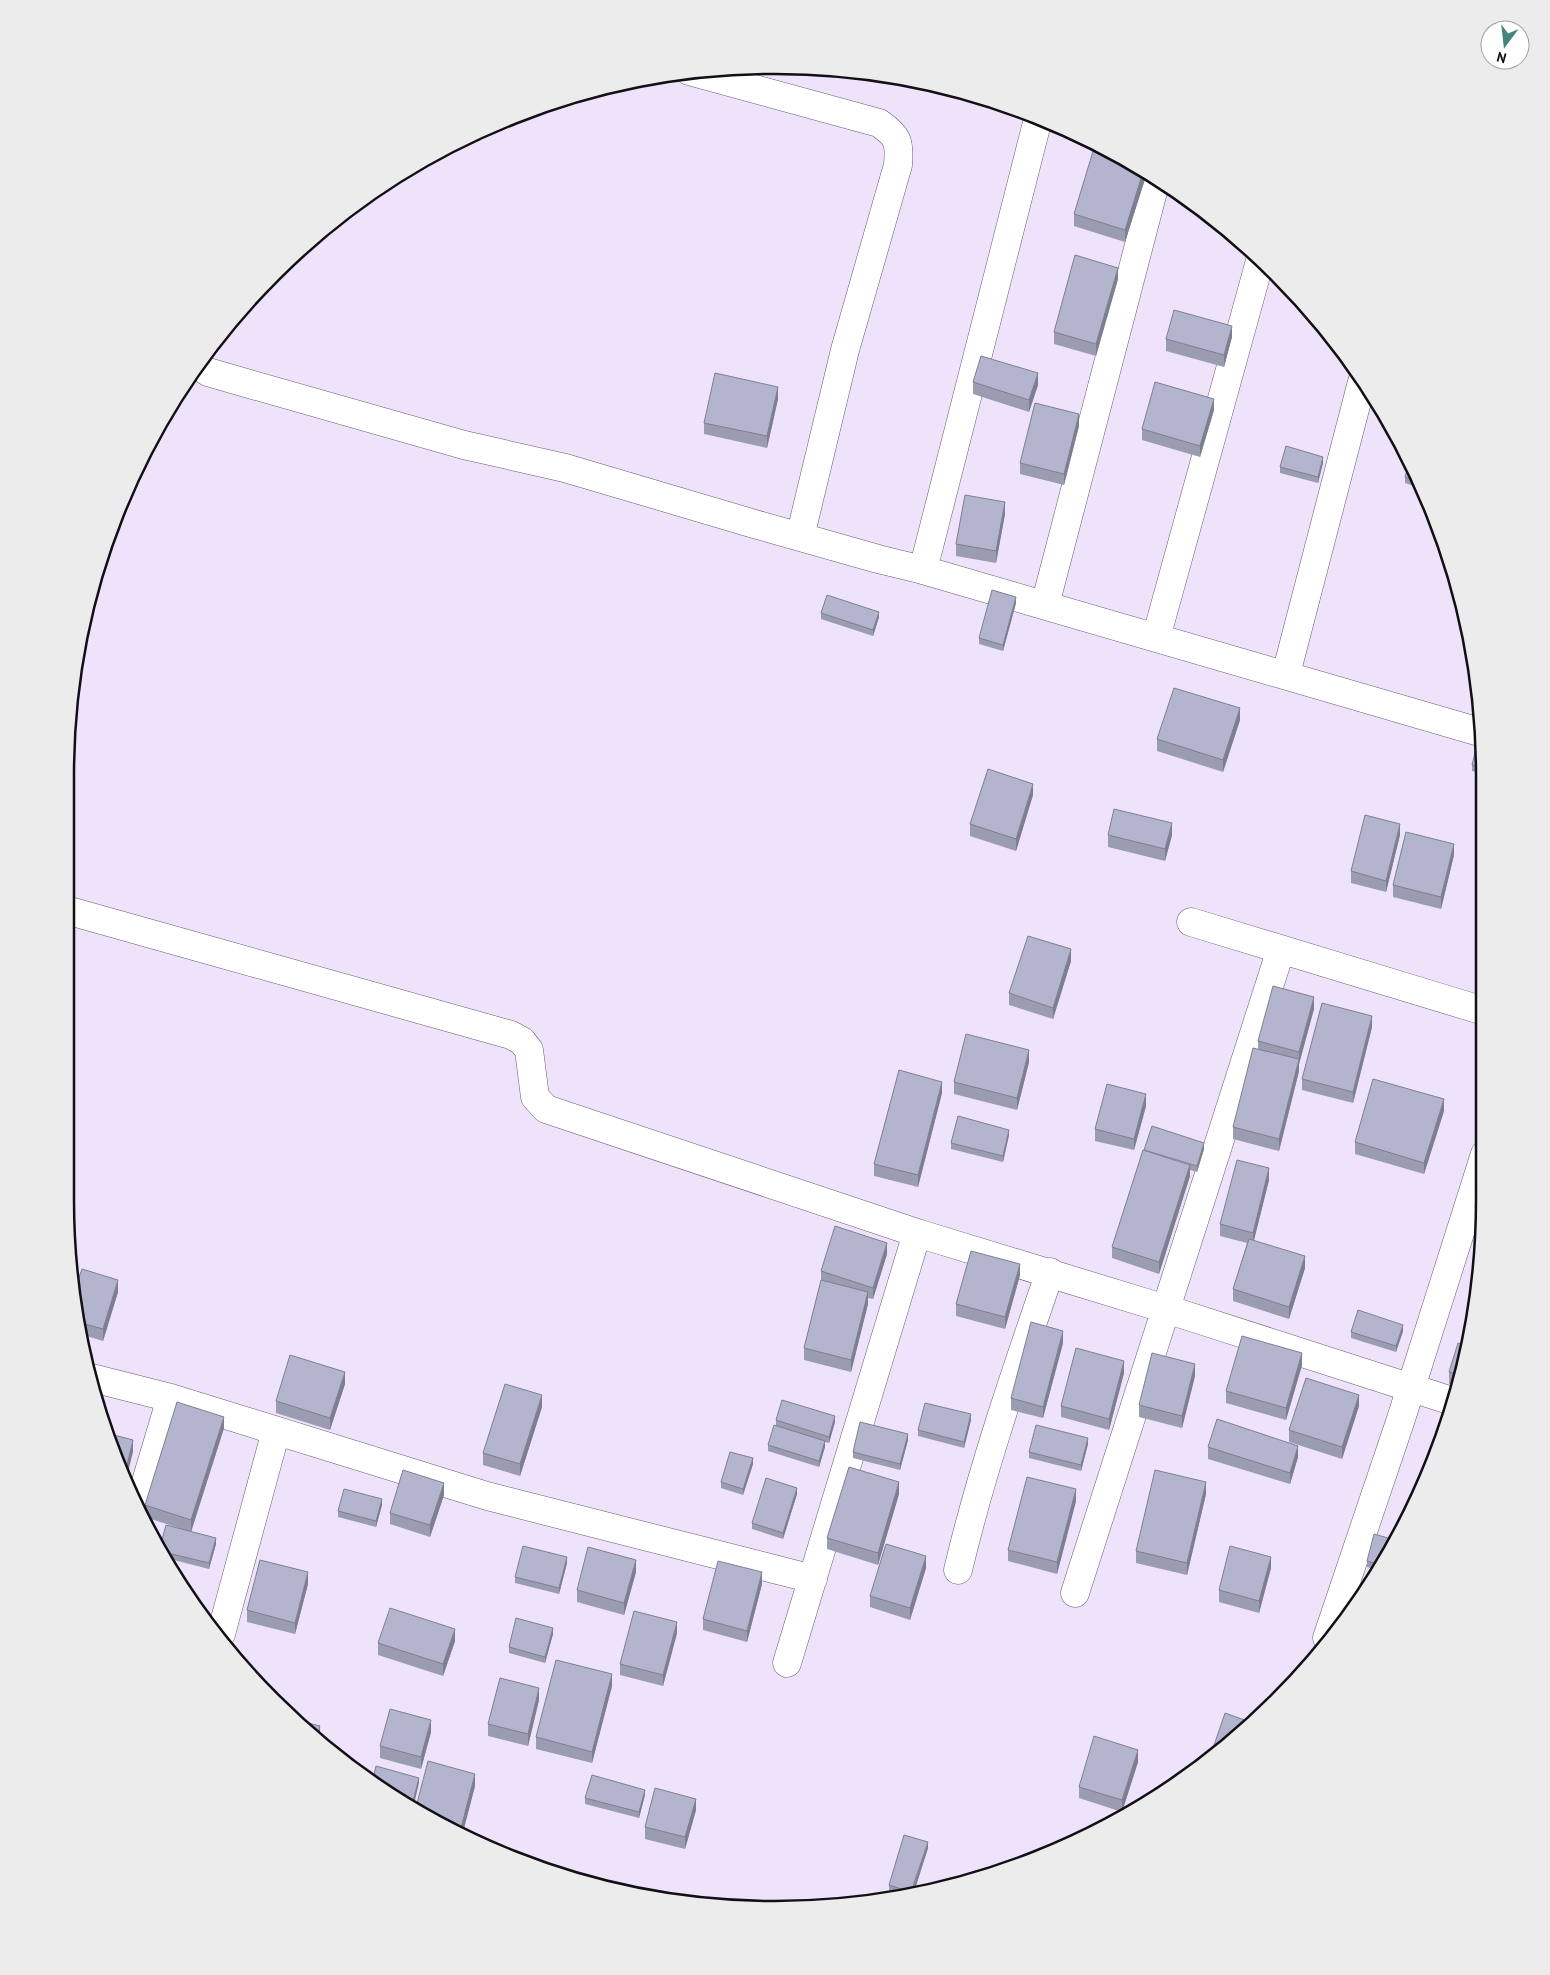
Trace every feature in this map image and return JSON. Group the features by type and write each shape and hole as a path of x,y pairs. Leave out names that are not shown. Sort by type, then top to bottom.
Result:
{"street":[{"path":"711,77 879,123 891,131 897,139 899,151 898,165 845,350 800,537"},
{"path":"922,570 1037,125"},
{"path":"1045,605 1155,186"},
{"path":"1156,638 1258,268"},
{"path":"204,369 232,380 464,445 565,468 800,537 1286,674 1475,730"},
{"path":"1286,674 1360,389"},
{"path":"74,912 511,1035 522,1041 529,1050 535,1097 546,1109 917,1233 1166,1308 1447,1399"},
{"path":"1191,922 1476,1009"},
{"path":"1075,1593 1281,949"},
{"path":"1330,1628 1411,1388 1476,1182"},
{"path":"787,1663 917,1233"},
{"path":"958,1570 972,1511 1001,1417 1050,1272"},
{"path":"98,1379 171,1398 487,1496 813,1579"},
{"path":"141,1499 171,1398"},
{"path":"222,1631 276,1431"}],"building":[{"path":"1093,150 1141,177 1125,230 1074,214"},
{"path":"1075,255 1118,268 1096,344 1054,332"},
{"path":"1174,310 1232,326 1224,355 1166,339"},
{"path":"981,356 1038,373 1029,400 973,382"},
{"path":"715,373 778,387 767,436 704,423"},
{"path":"1155,382 1214,399 1200,446 1142,429"},
{"path":"1035,403 1079,414 1064,474 1020,463"},
{"path":"1286,446 1323,457 1318,477 1280,467"},
{"path":"1407,471 1410,479 1405,477"},
{"path":"965,495 1005,502 996,551 956,544"},
{"path":"992,590 1016,597 1003,645 979,638"},
{"path":"827,595 879,612 873,630 821,613"},
{"path":"1174,688 1240,708 1223,760 1157,739"},
{"path":"1475,751 1476,766 1472,765"},
{"path":"988,769 1033,784 1016,839 970,824"},
{"path":"1114,809 1172,823 1165,849 1108,835"},
{"path":"1365,815 1400,824 1386,881 1351,871"},
{"path":"1406,832 1454,844 1441,897 1393,885"},
{"path":"1028,936 1071,949 1053,1008 1009,993"},
{"path":"1273,986 1314,997 1299,1052 1258,1041"},
{"path":"1322,1003 1372,1016 1353,1092 1302,1079"},
{"path":"966,1034 1029,1050 1017,1098 954,1082"},
{"path":"1253,1048 1299,1059 1279,1139 1233,1127"},
{"path":"899,1070 942,1082 918,1175 874,1164"},
{"path":"1373,1079 1444,1099 1424,1163 1355,1142"},
{"path":"1107,1084 1146,1094 1134,1139 1095,1129"},
{"path":"958,1116 1009,1130 1003,1156 951,1143"},
{"path":"1152,1126 1204,1143 1197,1166 1144,1150"},
{"path":"1143,1150 1190,1165 1159,1262 1112,1247"},
{"path":"1237,1160 1269,1168 1253,1233 1220,1224"},
{"path":"835,1226 887,1243 873,1288 821,1271"},
{"path":"1249,1239 1305,1256 1289,1307 1233,1289"},
{"path":"971,1251 1020,1264 1005,1317 956,1304"},
{"path":"82,1269 118,1280 103,1329 85,1324 79,1279"},
{"path":"821,1280 868,1292 851,1360 804,1348"},
{"path":"1358,1310 1403,1325 1396,1346 1351,1332"},
{"path":"1031,1322 1063,1331 1043,1407 1011,1398"},
{"path":"1242,1336 1302,1353 1286,1408 1226,1391"},
{"path":"1458,1343 1461,1344 1454,1373 1449,1372"},
{"path":"1076,1348 1124,1361 1109,1419 1061,1406"},
{"path":"1152,1353 1195,1364 1182,1416 1139,1405"},
{"path":"290,1355 345,1372 330,1418 276,1401"},
{"path":"1306,1378 1359,1395 1342,1447 1289,1430"},
{"path":"505,1384 542,1395 520,1464 483,1453"},
{"path":"782,1400 835,1416 829,1437 776,1420"},
{"path":"177,1402 224,1417 191,1520 145,1505"},
{"path":"925,1403 971,1414 964,1442 918,1430"},
{"path":"1217,1419 1298,1446 1290,1473 1208,1447"},
{"path":"860,1422 908,1434 900,1464 853,1452"},
{"path":"774,1425 825,1441 819,1461 768,1445"},
{"path":"1036,1425 1088,1438 1081,1465 1029,1452"},
{"path":"115,1435 133,1440 127,1467"},
{"path":"730,1452 753,1458 743,1489 721,1482"},
{"path":"849,1467 899,1482 878,1553 827,1538"},
{"path":"403,1470 444,1483 430,1525 390,1513"},
{"path":"1155,1470 1206,1482 1187,1563 1136,1551"},
{"path":"1027,1477 1076,1489 1057,1562 1008,1550"},
{"path":"766,1478 797,1488 783,1533 752,1523"},
{"path":"344,1489 382,1499 376,1521 338,1511"},
{"path":"166,1525 216,1538 209,1563 170,1554 162,1540"},
{"path":"1374,1534 1389,1538 1375,1563 1367,1561"},
{"path":"886,1544 926,1556 910,1608 870,1596"},
{"path":"523,1546 567,1557 559,1588 515,1577"},
{"path":"1230,1546 1271,1557 1259,1601 1219,1590"},
{"path":"588,1547 636,1560 624,1603 577,1590"},
{"path":"260,1560 308,1572 295,1623 247,1610"},
{"path":"718,1561 762,1572 747,1631 703,1619"},
{"path":"390,1608 455,1629 443,1664 378,1643"},
{"path":"634,1611 677,1622 663,1675 620,1664"},
{"path":"516,1618 553,1628 545,1657 509,1647"},
{"path":"556,1660 612,1674 592,1752 536,1737"},
{"path":"500,1678 539,1688 528,1734 488,1724"},
{"path":"390,1709 431,1720 421,1757 380,1746"},
{"path":"1225,1713 1245,1720 1237,1727 1214,1746"},
{"path":"309,1723 320,1726 318,1731"},
{"path":"1094,1736 1138,1750 1122,1800 1079,1787"},
{"path":"428,1761 475,1774 461,1827 417,1803"},
{"path":"376,1766 419,1778 413,1800 385,1783 374,1775"},
{"path":"592,1775 645,1790 639,1812 585,1798"},
{"path":"655,1788 696,1799 685,1837 645,1827"},
{"path":"904,1835 928,1842 912,1888 903,1889 889,1885"}]}
